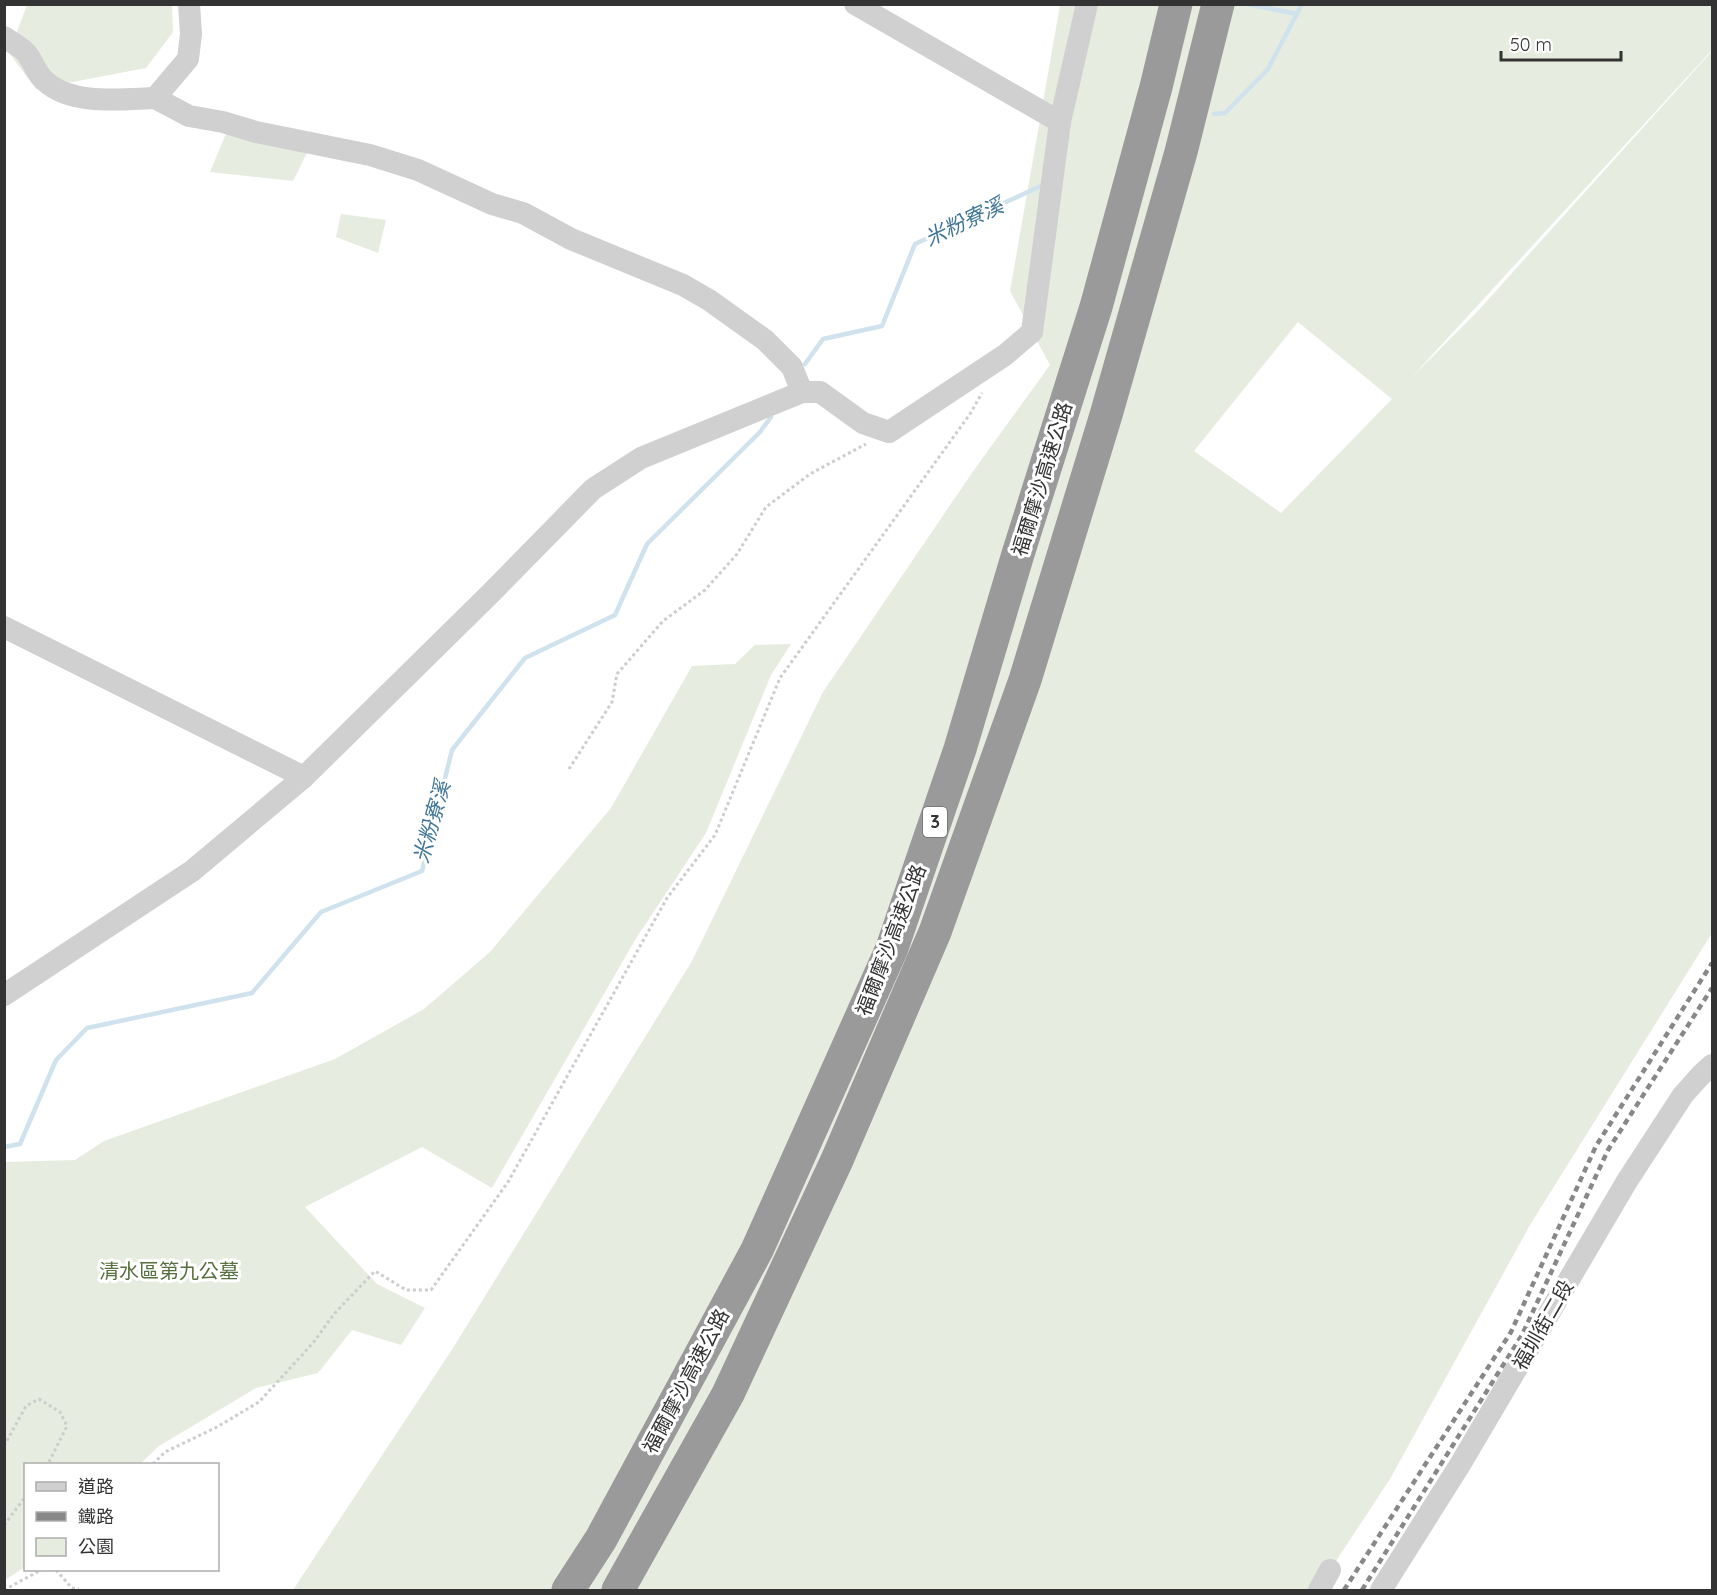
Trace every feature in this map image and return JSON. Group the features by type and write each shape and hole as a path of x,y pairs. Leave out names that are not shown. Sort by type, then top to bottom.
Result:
{"highway":[{"name":"福爾摩沙高速公路","path":"568,1590 601,1539 757,1250 892,948 960,749 1018,554 1096,308 1176,4"},
{"name":"福爾摩沙高速公路","path":"618,1590 728,1394 837,1161 935,932 1032,657 1106,415 1175,175 1218,4"}],"street":[{"path":"155,98 188,60 191,34 189,4"},
{"path":"855,4 1060,122"},
{"path":"4,995 192,871 304,777 593,489 641,458 802,392 820,392 863,423 889,432 1005,355 1032,332 1060,122 1087,4"},
{"path":"4,37 26,53 36,71 47,83 74,96 102,100 155,98 189,116 370,156 418,170 492,204 523,213 571,239 683,285 709,300 765,340 792,367 802,392"},
{"path":"4,627 304,777"},
{"name":"福圳街二段","path":"1381,1590 1461,1464 1627,1180 1683,1095 1713,1065"},
{"path":"1319,1590 1330,1570"}],"path":[{"path":"154,1463 165,1452 217,1427 259,1402 313,1343 334,1314 375,1271 406,1290 431,1290 508,1182 667,898 715,836 780,678 970,414 987,384"},
{"path":"569,770 612,702 617,674 663,621 705,590 737,554 766,507 810,474 889,432"},
{"path":"4,1446 26,1406 39,1399 60,1412 67,1426 48,1463"},
{"path":"4,1525 24,1499"},
{"path":"4,1590 37,1571"},
{"path":"58,1571 72,1588 79,1589"}],"green space":[{"path":"27,5 172,5 173,32 146,68 36,89 9,53"},
{"path":"1060,5 1712,5 1712,50 1411,378 1477,312 1712,51 1712,933 1530,1225 1390,1479 1317,1590 293,1590 453,1348 692,961 823,692 974,470 1050,365 1010,291","holes":["1298,322 1392,399 1281,513 1194,451"]},
{"path":"228,129 309,149 293,181 210,172"},
{"path":"341,214 386,220 378,253 336,237"},
{"name":"清水區第九公墓","path":"791,644 771,675 706,833 635,940 492,1188 422,1147 305,1207 377,1284 425,1308 401,1345 352,1330 318,1373 256,1388 159,1446 141,1463 24,1463 24,1568 5,1580 5,1162 75,1160 104,1141 335,1059 424,1009 490,952 611,808 692,666 735,664 755,645"}],"waterway":[{"path":"1247,4 1297,14"},
{"name":"米粉寮溪","path":"1214,114 1225,113 1268,69 1302,4"},
{"name":"米粉寮溪","path":"805,364 823,339 882,326 915,244 1043,185"},
{"name":"米粉寮溪","path":"4,1147 20,1144 56,1060 87,1028 252,993 321,912 422,871 452,750 525,658 615,615 647,544 760,432 771,417"}],"railway":[{"path":"1344,1590 1511,1332 1596,1146 1712,963"},
{"path":"1362,1590 1522,1335 1608,1150 1712,988"}]}
